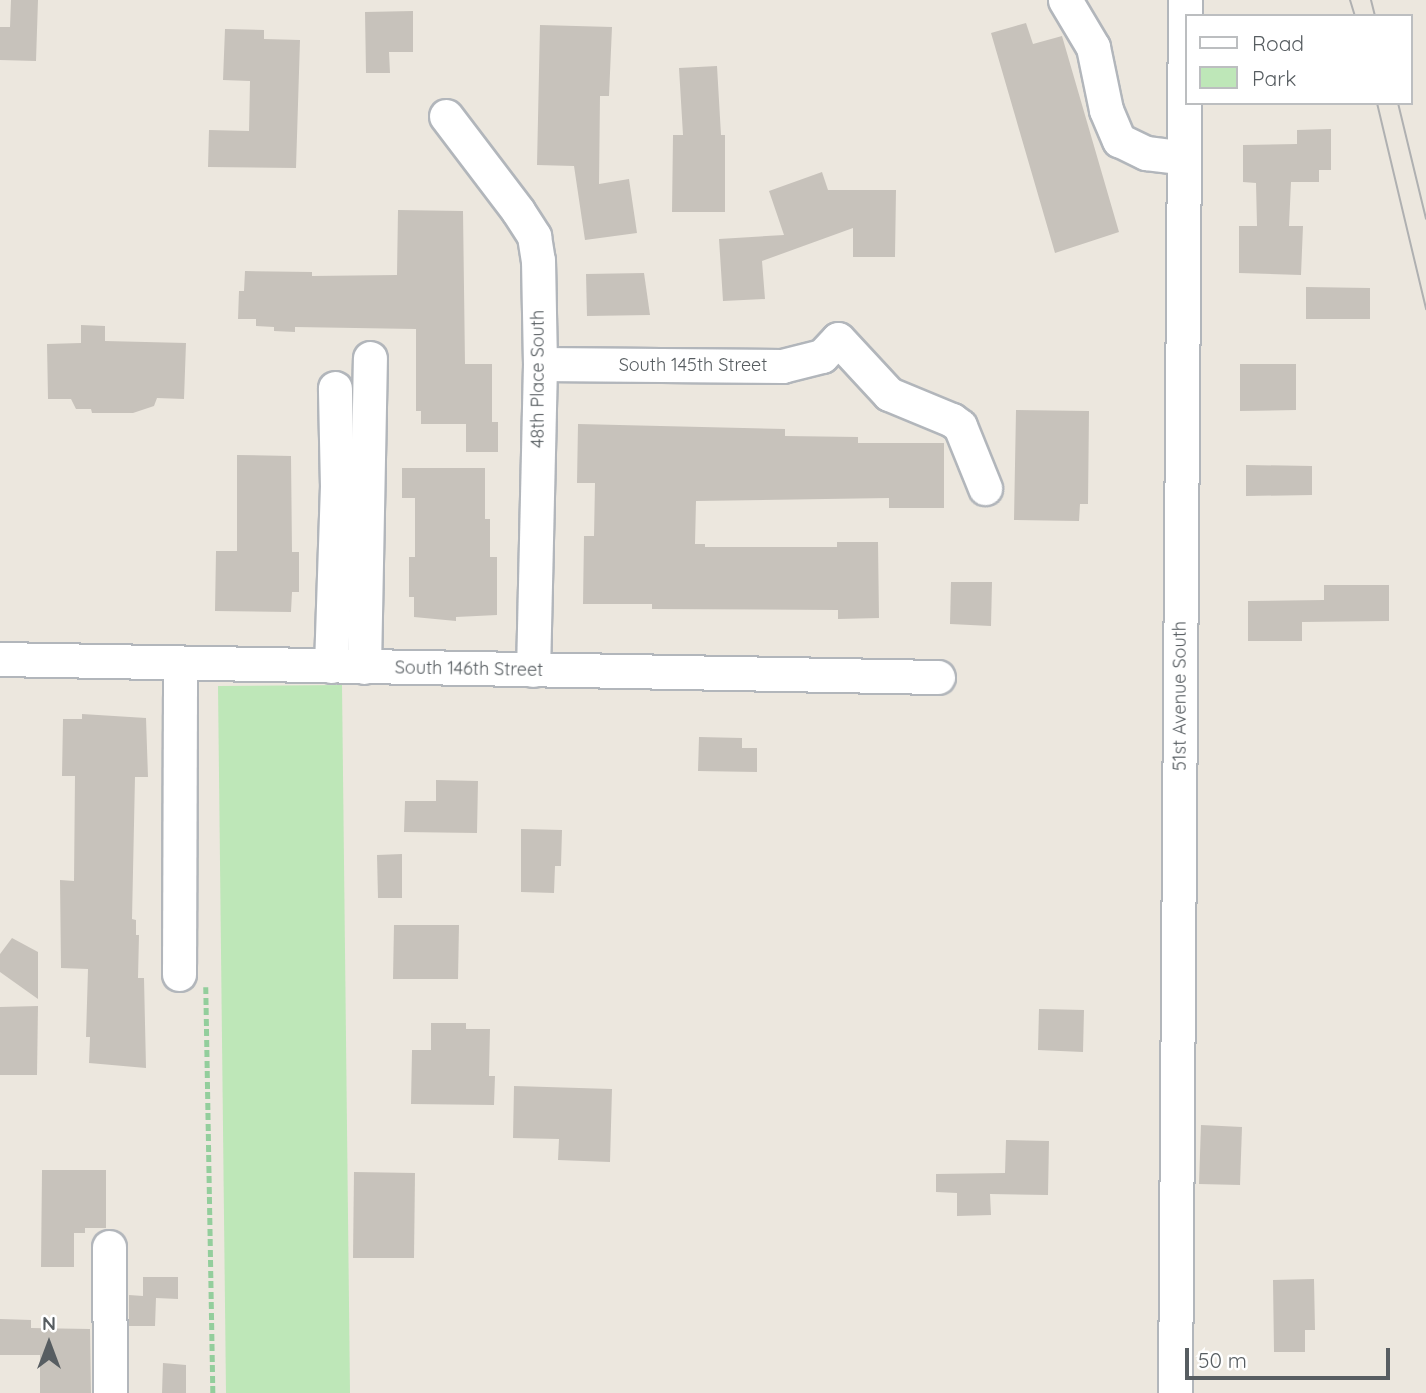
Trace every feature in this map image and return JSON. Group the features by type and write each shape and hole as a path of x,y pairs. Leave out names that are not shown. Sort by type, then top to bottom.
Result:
{"street":[{"path":"1065,0 1093,47 1106,110 1119,141 1146,153 1184,158"},
{"name":"51st Avenue South","path":"1175,1393 1184,105"},
{"name":"48th Place South","path":"446,116 534,236 538,260 540,364 533,670"},
{"name":"South 145th Street","path":"540,364 782,366 822,356 838,339 889,394 952,420 960,426 985,488"},
{"path":"364,667 370,358"},
{"path":"331,666 337,487 335,388"},
{"name":"South 146th Street","path":"0,659 938,677"},
{"path":"180,663 193,977"},
{"path":"109,1247 110,1393"}],"path":[{"path":"193,977 213,1393"}],"green space":[{"path":"342,685 350,1393 226,1393 218,686"}],"building":[{"path":"11,0 38,0 36,61 0,60 0,27 10,27"},
{"path":"413,11 413,52 389,52 390,73 366,73 365,12"},
{"path":"1026,23 1033,44 1062,36 1119,232 1055,253 991,33"},
{"path":"540,25 612,27 609,96 600,96 599,184 629,179 637,233 585,240 574,166 537,165"},
{"path":"225,29 264,30 264,39 300,40 296,168 208,167 209,130 249,131 250,81 223,80"},
{"path":"717,66 721,135 725,135 725,212 672,212 673,135 683,135 679,68"},
{"path":"1331,129 1331,170 1319,170 1319,182 1291,182 1289,226 1303,226 1301,275 1239,273 1239,226 1257,226 1256,183 1243,182 1243,145 1297,144 1297,130"},
{"path":"822,172 828,190 896,190 895,257 853,257 853,228 762,261 765,299 723,301 719,239 784,235 769,191"},
{"path":"398,210 463,211 465,364 492,364 492,422 498,422 498,452 466,452 466,424 421,424 421,411 416,411 416,329 295,327 295,332 274,331 274,327 256,326 256,319 238,319 239,291 244,291 245,271 312,272 312,276 397,275"},
{"path":"644,273 650,315 587,316 586,274"},
{"path":"1306,287 1370,288 1370,319 1306,319"},
{"path":"81,325 105,326 105,341 186,343 184,399 157,398 154,406 133,413 92,413 91,409 76,409 71,399 48,399 47,344 81,343"},
{"path":"1240,364 1296,364 1296,410 1240,411"},
{"path":"1016,410 1089,411 1088,504 1080,504 1079,521 1014,520"},
{"path":"578,424 785,429 785,436 858,437 858,443 944,443 944,508 889,508 889,498 696,501 695,544 705,544 705,547 837,547 837,542 878,542 879,618 838,619 838,610 652,609 652,604 583,604 584,536 594,536 595,483 577,483"},
{"path":"237,455 291,456 292,552 299,552 299,592 292,592 291,612 215,611 216,551 237,551"},
{"path":"1246,465 1312,466 1312,495 1246,496"},
{"path":"402,468 485,468 485,519 490,519 490,557 497,557 497,615 456,617 456,621 414,617 414,597 409,597 409,557 415,557 415,498 402,498"},
{"path":"951,582 992,582 991,626 950,624"},
{"path":"1324,585 1389,585 1389,621 1302,622 1302,641 1248,641 1248,601 1324,600"},
{"path":"82,714 146,718 148,777 135,777 132,919 136,920 136,935 139,935 138,978 144,978 146,1068 89,1063 90,1037 86,1037 88,969 61,968 60,880 74,881 75,776 62,776 63,719 82,719"},
{"path":"699,737 742,738 742,748 757,748 757,772 698,771"},
{"path":"436,780 478,781 477,833 404,832 405,801 436,801"},
{"path":"521,829 562,830 561,866 555,866 554,893 521,892"},
{"path":"402,854 402,898 378,898 377,855"},
{"path":"394,925 459,925 458,979 393,979"},
{"path":"12,938 38,952 38,999 0,972 0,954"},
{"path":"38,1006 37,1075 0,1075 0,1007"},
{"path":"1039,1009 1084,1010 1083,1052 1038,1050"},
{"path":"431,1023 466,1023 466,1029 490,1029 489,1076 495,1076 494,1105 411,1104 412,1050 431,1050"},
{"path":"514,1086 612,1089 610,1162 558,1160 559,1139 513,1138"},
{"path":"1201,1125 1242,1127 1240,1185 1199,1184"},
{"path":"1006,1140 1049,1141 1048,1195 990,1194 991,1215 957,1216 957,1193 936,1192 936,1174 1005,1173"},
{"path":"42,1170 106,1170 106,1228 85,1228 85,1233 74,1233 74,1267 41,1267"},
{"path":"354,1172 415,1173 414,1258 353,1258"},
{"path":"143,1277 178,1277 178,1299 156,1298 155,1326 129,1326 129,1295 143,1296"},
{"path":"1314,1279 1315,1330 1305,1330 1305,1352 1274,1352 1273,1280"},
{"path":"0,1319 31,1320 31,1328 90,1329 91,1393 40,1393 40,1355 0,1355"},
{"path":"163,1363 186,1365 186,1393 162,1393"}],"tram line":[{"path":"1350,0 1354,14"},
{"path":"1371,0 1374,14"},
{"path":"1377,105 1426,309"},
{"path":"1398,105 1426,219"}]}
